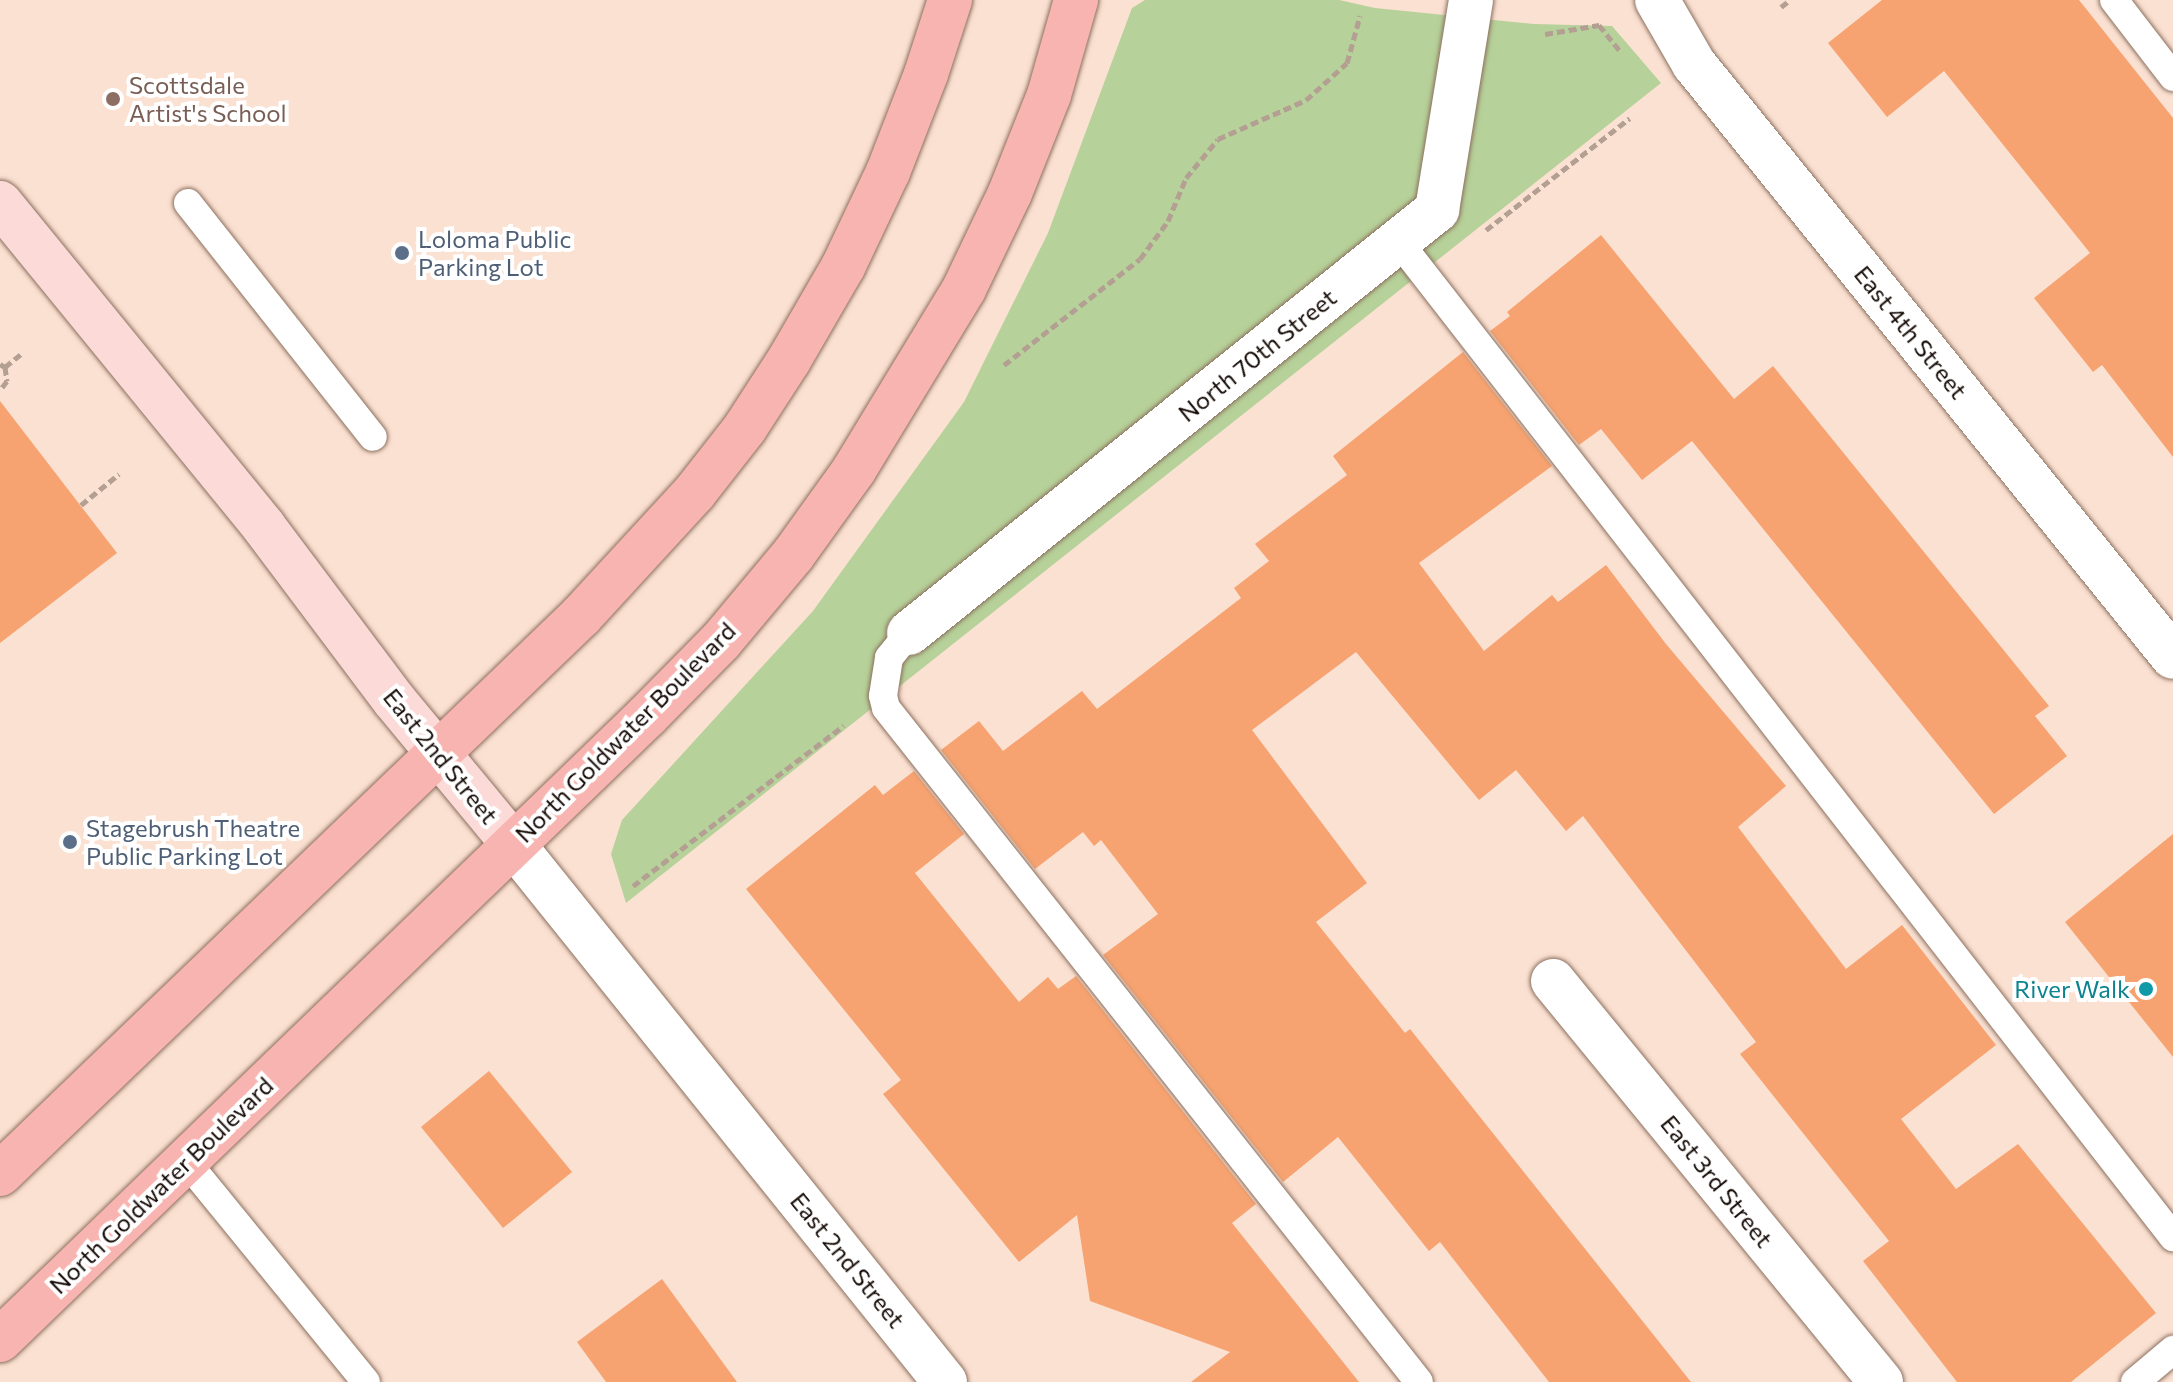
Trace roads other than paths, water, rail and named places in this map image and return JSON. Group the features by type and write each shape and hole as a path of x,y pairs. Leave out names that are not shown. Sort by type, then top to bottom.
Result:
{"main road":[{"path":"0,1174 439,754 645,549 745,428 843,267 888,172 926,74 950,0"},
{"name":"North Goldwater Boulevard","path":"0,1340 721,641 793,555 854,470 964,289 1010,193 1049,95 1076,0"}],"street":[{"name":"North 70th Street","path":"909,633 1437,210 1471,0"},
{"name":"East 4th Street","path":"1657,0 1694,64 2173,657"},
{"name":"East 2nd Street","path":"0,203 264,527 394,700 945,1382"},
{"name":"East 3rd Street","path":"1553,981 1881,1382"}],"lane":[{"path":"2114,0 2173,77"},
{"path":"188,203 373,437"},
{"path":"1399,242 2173,1237"},
{"path":"909,633 889,658 883,696 886,708 1419,1382"},
{"path":"185,1160 366,1382"},
{"path":"2135,1382 2173,1350"}],"place":[{"name":"Scottsdale Artist's School","path":"113,99"},
{"name":"Loloma Public Parking Lot","path":"402,253"},
{"name":"Stagebrush Theatre Public Parking Lot","path":"70,842"},
{"name":"River Walk","path":"2146,989"}]}
